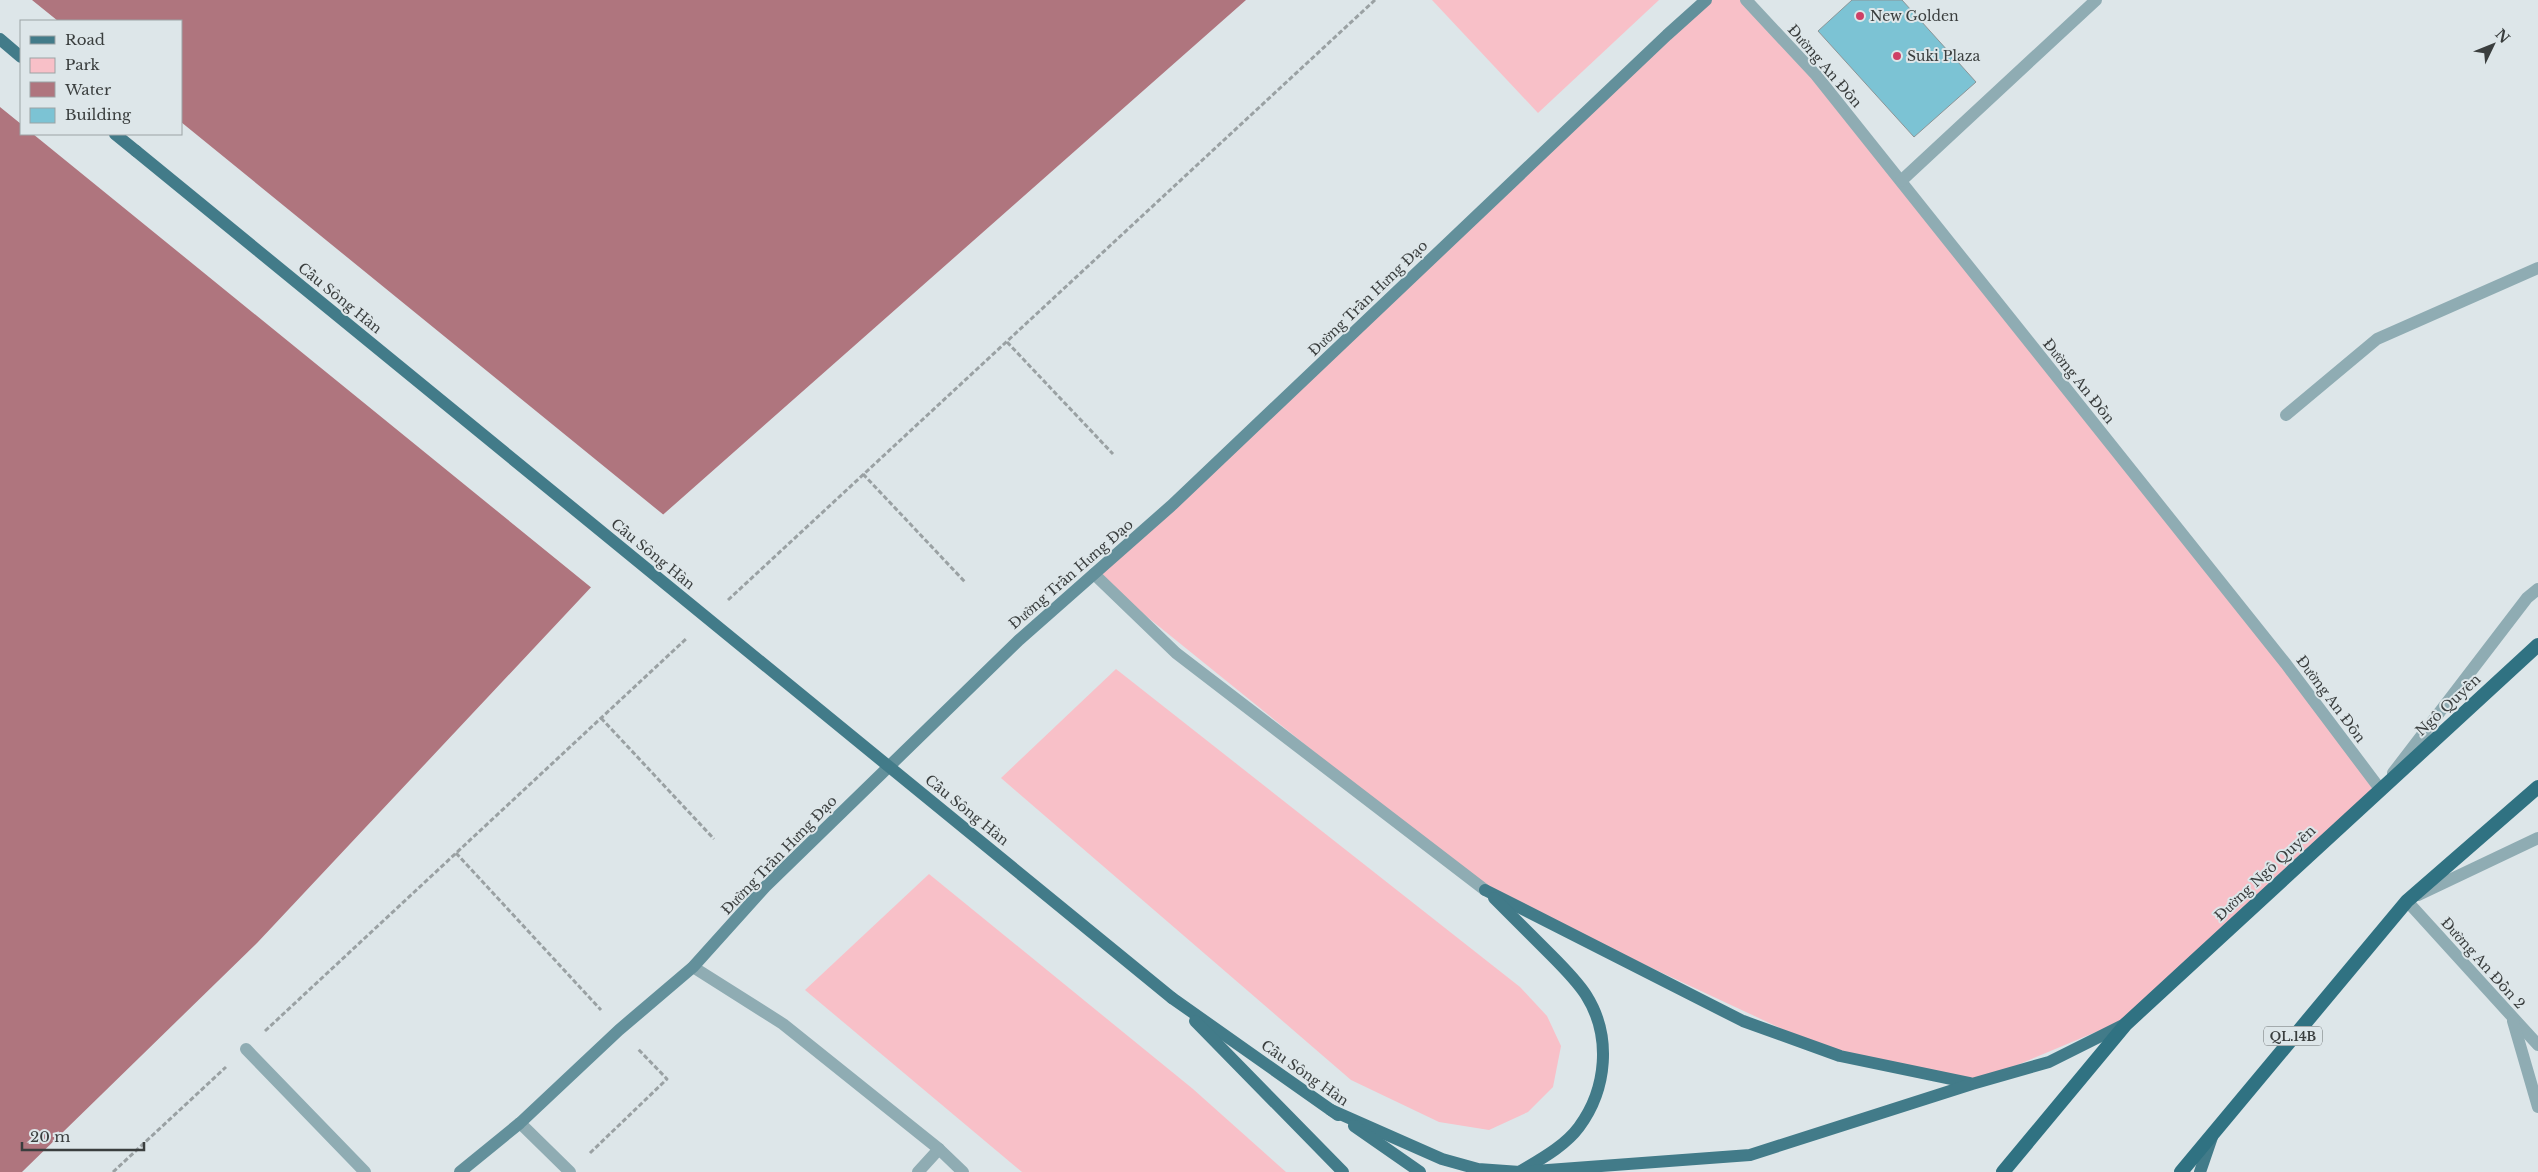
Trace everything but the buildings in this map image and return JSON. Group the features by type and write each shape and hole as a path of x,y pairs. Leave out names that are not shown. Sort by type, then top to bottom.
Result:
{"highway":[{"name":"Ngô Quyền","path":"2380,789 2538,644"},
{"name":"QL.14B","path":"2181,1172 2406,900 2538,787"},
{"name":"Đường Ngô Quyền","path":"2003,1172 2126,1024 2380,789"}],"main road":[{"name":"Đường Trần Hưng Đạo","path":"460,1172 520,1123 619,1030 693,967 765,887 1019,640 1171,506 1706,0"},
{"path":"0,39 20,56"},
{"name":"Cầu Sông Hàn","path":"116,135 1172,998 1420,1172"},
{"path":"1485,890 1743,1021 1840,1056 1972,1084"},
{"path":"1485,890 1563,968 1586,995 1601,1028 1604,1063 1596,1098 1578,1129 1550,1153 1520,1172"},
{"name":"Cầu Sông Hàn","path":"1172,998 1340,1170"},
{"path":"1331,1110 1442,1159 1478,1169 1520,1172 1750,1155 1972,1084 2049,1062 2126,1024"},
{"path":"2200,1172 2214,1131"}],"street":[{"name":"Đường An Đồn","path":"1746,0 1816,75 2286,664 2380,789"},
{"path":"1901,181 2096,0"},
{"path":"2286,414 2377,339 2538,268"},
{"path":"1094,574 1176,653 1485,890"},
{"name":"Đường Ngô Quyền","path":"2380,789 2527,598 2538,589"},
{"path":"2406,900 2538,838"},
{"name":"Đường An Đồn 2","path":"2406,900 2538,1045"},
{"path":"693,967 783,1024 939,1149 963,1172"},
{"path":"2511,1016 2538,1106"},
{"path":"246,1049 365,1172"},
{"path":"520,1123 570,1172"},
{"path":"918,1172 939,1149"}],"path":[{"path":"725,603 1374,0"},
{"path":"1007,342 1113,454"},
{"path":"863,474 965,582"},
{"path":"113,1172 689,637"},
{"path":"601,718 714,839"},
{"path":"456,853 619,1030 667,1079 584,1159"}],"green space":[{"path":"1432,0 1659,0 1538,113"},
{"path":"1708,0 1745,0 1901,181 2380,789 2134,1016 1972,1084 1840,1056 1485,890 1094,574"},
{"path":"1116,669 1520,987 1547,1016 1561,1046 1553,1087 1528,1112 1489,1130 1439,1122 1351,1080 1001,778"},
{"path":"929,874 1193,1089 1286,1172 1022,1172 805,990"}],"water":[{"path":"0,0 1246,0 640,535 258,942 22,1172 0,1172"}],"pier":[{"path":"0,0 32,0 57,20 20,20 20,123 0,107"},
{"path":"182,123 665,516 642,537 593,589 34,135 182,135"}],"place":[{"name":"New Golden","path":"1860,16"},
{"name":"Suki Plaza","path":"1897,56"}]}
